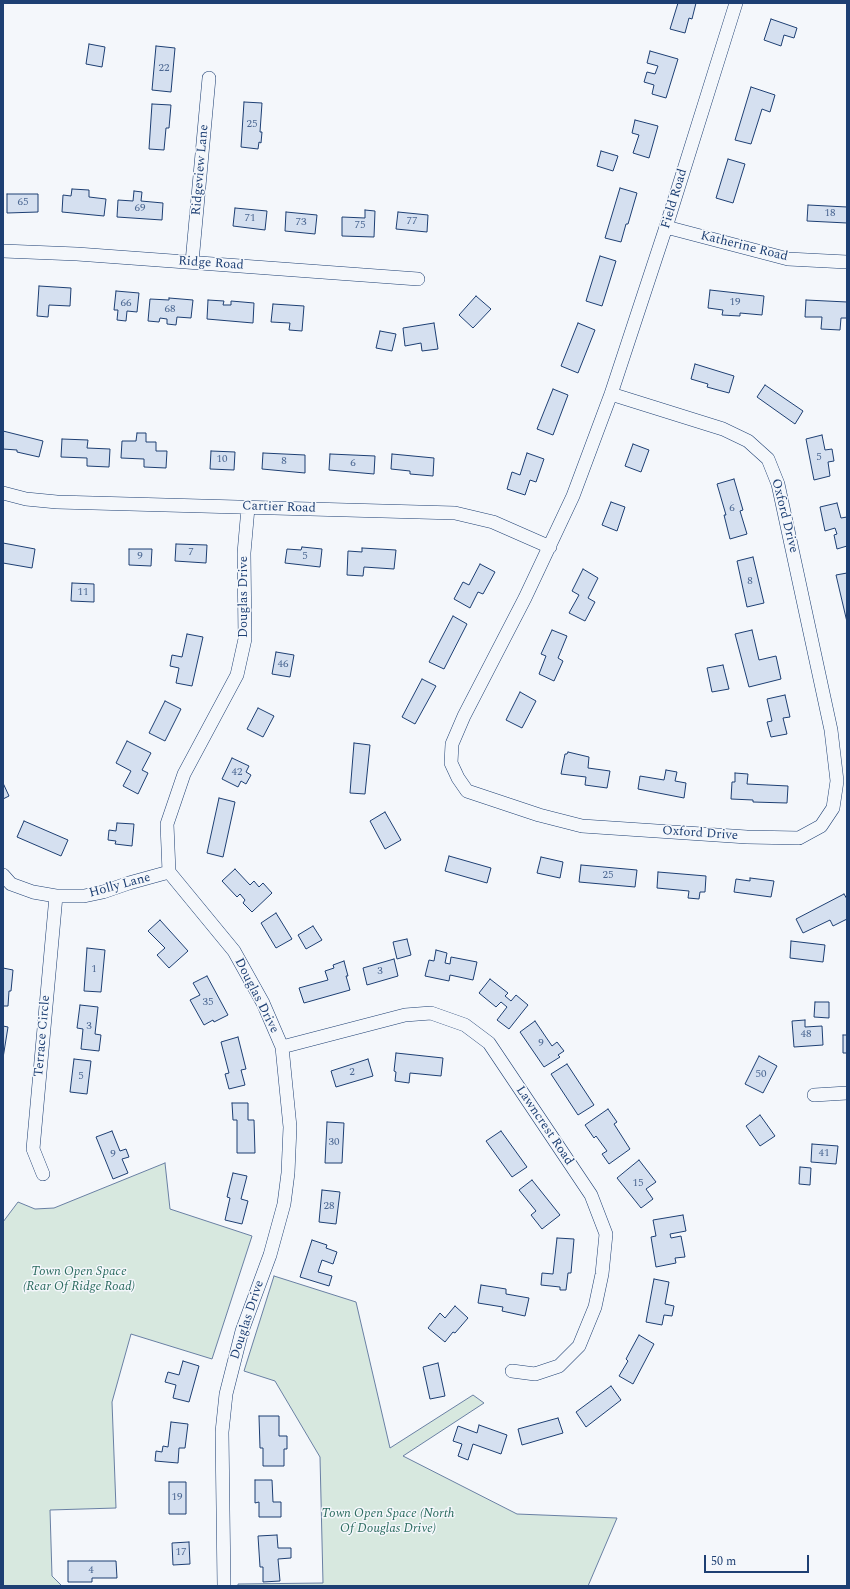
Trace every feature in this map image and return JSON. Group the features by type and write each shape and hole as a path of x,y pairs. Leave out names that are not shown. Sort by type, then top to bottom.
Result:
{"street":[{"name":"Field Road","path":"611,394 666,227 736,3"},
{"name":"Ridgeview Lane","path":"192,262 209,78"},
{"name":"Katherine Road","path":"666,227 788,259 847,262"},
{"name":"Ridge Road","path":"3,251 77,254 418,279"},
{"name":"Oxford Drive","path":"611,394 723,429 748,441 768,459 778,484 831,730 837,781 833,808 821,826 799,838 747,837 582,826 539,815 467,791 458,778 451,763 452,744 464,716 550,547 573,496 611,394"},
{"name":"Cartier Road","path":"3,493 26,499 57,502 454,513 493,522 550,547"},
{"name":"Douglas Drive","path":"224,1586 222,1432 226,1394 242,1331 272,1248 284,1204 288,1173 290,1127 282,1047 263,1003 234,952 169,872 167,824 184,774 237,675 245,639 244,553 248,508"},
{"name":"Holly Lane","path":"3,875 12,884 33,892 56,896 84,896 103,892 169,872"},
{"name":"Terrace Circle","path":"43,1174 33,1149 56,896"},
{"name":"Lawncrest Road","path":"282,1047 405,1015 431,1014 464,1025 489,1043 591,1195 606,1234 602,1274 595,1307 579,1346 559,1366 535,1374 512,1371"},
{"path":"814,1095 847,1092"}],"green space":[{"name":"Town Open Space (Rear Of Ridge Road)","path":"165,1163 170,1209 252,1236 212,1359 131,1334 112,1402 116,1508 50,1510 52,1576 62,1586 3,1586 3,1222 18,1202 35,1209 54,1208"},
{"name":"Town Open Space (North Of Douglas Drive)","path":"274,1276 356,1302 390,1448 473,1395 484,1403 403,1456 517,1514 617,1518 588,1586 238,1586 238,1584 323,1583 320,1457 275,1381 244,1371"}],"building":[{"path":"678,3 696,3 692,19 689,18 685,33 670,29"},
{"path":"771,19 797,28 794,38 784,35 781,46 764,40"},
{"path":"89,44 105,47 102,67 86,64"},
{"path":"156,46 175,48 171,92 152,90"},
{"path":"650,51 678,59 666,98 652,94 654,85 644,82 647,72 655,74 658,66 647,63"},
{"path":"751,87 775,95 770,112 762,109 751,144 735,140"},
{"path":"244,102 262,103 260,132 262,132 261,143 259,142 258,149 241,147"},
{"path":"152,104 171,105 169,128 166,128 164,150 149,149"},
{"path":"635,120 658,126 649,158 633,153 639,135 632,133"},
{"path":"601,151 618,156 613,171 597,166"},
{"path":"728,159 745,164 733,203 716,198"},
{"path":"620,188 637,193 621,242 605,238"},
{"path":"72,189 89,190 89,197 106,199 104,216 62,212 63,195 71,196"},
{"path":"134,191 142,192 141,201 163,203 162,220 117,217 118,200 133,201"},
{"path":"7,194 38,194 38,212 7,213"},
{"path":"808,205 847,207 847,223 807,221"},
{"path":"235,208 267,211 265,230 233,226"},
{"path":"365,210 375,211 374,237 342,236 342,217 365,218"},
{"path":"286,212 317,215 315,234 285,231"},
{"path":"398,212 428,215 427,232 396,229"},
{"path":"600,256 616,261 602,306 586,301"},
{"path":"39,286 71,288 70,306 49,305 48,317 37,316"},
{"path":"710,290 764,296 762,315 740,313 740,316 722,315 723,310 708,308"},
{"path":"116,291 139,293 137,312 127,311 126,321 117,320 118,310 114,310"},
{"path":"476,296 491,309 473,328 459,315"},
{"path":"169,298 193,300 191,318 177,317 176,325 167,324 167,319 160,318 159,322 148,321 150,299 169,300"},
{"path":"208,300 224,301 223,305 231,305 231,301 254,303 253,323 207,319"},
{"path":"806,300 847,302 847,318 841,318 840,330 821,329 822,317 805,317"},
{"path":"273,304 304,306 302,331 289,330 290,323 271,322"},
{"path":"434,323 438,349 422,351 421,343 405,346 403,328"},
{"path":"578,323 595,330 578,373 561,366"},
{"path":"380,331 396,334 392,351 376,348"},
{"path":"695,364 734,376 729,393 707,387 708,384 691,379"},
{"path":"765,385 803,411 795,424 757,397"},
{"path":"553,389 568,395 553,435 537,429"},
{"path":"3,431 43,441 39,457 17,452 17,450 3,449"},
{"path":"137,433 146,433 146,442 156,442 156,451 167,451 166,468 144,467 144,459 121,458 122,441 136,441"},
{"path":"822,435 825,450 832,449 834,461 828,462 830,476 814,480 806,439"},
{"path":"62,439 88,440 87,448 110,449 109,467 87,466 87,458 61,457"},
{"path":"633,444 649,450 641,472 625,466"},
{"path":"211,451 235,452 234,470 210,469"},
{"path":"263,453 305,455 305,473 262,469"},
{"path":"527,453 544,459 536,482 530,480 525,495 507,489 512,472 520,475"},
{"path":"330,454 375,456 374,474 329,470"},
{"path":"392,454 434,458 433,476 410,474 410,471 391,469"},
{"path":"734,479 743,510 740,511 747,534 730,539 724,515 726,515 717,484"},
{"path":"611,502 625,507 617,531 602,525"},
{"path":"837,503 841,518 847,517 847,546 837,549 834,535 837,534 835,528 825,531 820,507"},
{"path":"3,543 35,549 32,568 3,563"},
{"path":"176,544 207,545 206,563 175,561"},
{"path":"302,547 322,549 320,567 285,563 287,549 301,550"},
{"path":"362,548 396,550 394,569 364,567 363,576 347,575 348,551 362,552"},
{"path":"129,549 152,549 151,566 129,565"},
{"path":"753,557 764,603 747,607 737,561"},
{"path":"480,564 495,572 483,594 478,592 470,608 454,599 463,582 469,585"},
{"path":"583,569 598,578 588,598 595,602 585,621 569,613 579,595 572,591"},
{"path":"847,573 847,622 836,575"},
{"path":"72,583 94,584 94,602 71,601"},
{"path":"453,616 467,624 444,669 429,662"},
{"path":"552,630 567,636 558,658 563,661 554,681 539,674 546,656 541,654"},
{"path":"752,630 759,660 776,656 781,679 749,687 735,634"},
{"path":"187,634 203,637 192,686 176,683 179,668 170,666 172,655 182,657"},
{"path":"276,652 294,655 290,677 272,674"},
{"path":"723,665 729,689 712,692 707,668"},
{"path":"422,679 436,686 415,724 402,717"},
{"path":"520,692 536,701 522,728 506,720"},
{"path":"785,695 790,717 783,718 787,734 771,737 767,722 772,721 767,699"},
{"path":"165,701 181,709 165,741 149,733"},
{"path":"258,708 274,716 263,737 247,729"},
{"path":"127,741 151,753 142,770 148,773 138,794 123,786 131,771 116,763"},
{"path":"354,743 370,745 365,794 350,793"},
{"path":"568,752 589,757 588,768 610,771 607,788 585,785 586,777 561,774 565,754"},
{"path":"232,758 249,766 246,772 251,775 246,784 241,781 238,787 222,779"},
{"path":"666,770 677,772 675,781 686,783 684,798 638,789 640,776 664,780"},
{"path":"735,773 748,774 747,784 788,786 787,803 753,802 753,800 731,799 732,782 735,782"},
{"path":"3,783 9,796 3,799"},
{"path":"219,798 235,802 223,857 207,853"},
{"path":"385,812 401,840 385,849 370,821"},
{"path":"24,821 68,840 61,856 17,837"},
{"path":"117,823 134,824 132,846 115,844 116,841 108,840 109,830 116,831"},
{"path":"449,856 491,868 487,883 445,871"},
{"path":"541,857 563,862 560,878 537,873"},
{"path":"581,865 637,870 635,887 579,882"},
{"path":"235,869 250,885 254,881 259,887 263,883 272,893 252,912 243,903 245,900 240,894 237,897 222,881"},
{"path":"658,872 706,876 705,892 700,892 699,899 688,898 689,891 657,888"},
{"path":"750,878 774,881 771,897 734,892 736,879 750,881"},
{"path":"844,894 847,899 847,919 833,926 830,920 803,933 796,919"},
{"path":"276,913 292,939 276,948 261,923"},
{"path":"160,920 188,951 169,968 157,955 165,948 148,931"},
{"path":"313,926 322,940 306,949 298,935"},
{"path":"407,939 411,955 397,959 393,942"},
{"path":"791,941 825,945 823,962 790,958"},
{"path":"87,948 105,950 101,992 84,991"},
{"path":"436,950 447,953 445,963 450,964 451,957 477,962 473,980 450,975 449,981 425,976 429,960 434,961"},
{"path":"394,959 398,976 367,985 363,968"},
{"path":"344,961 350,990 304,1003 299,988 328,980 325,971 334,968 333,965"},
{"path":"3,968 13,970 8,1006 3,1006"},
{"path":"207,976 228,1015 204,1025 190,1000 200,995 193,983"},
{"path":"490,979 508,993 505,996 511,1001 516,995 528,1005 509,1029 497,1020 507,1007 501,1002 496,1007 479,993"},
{"path":"815,1002 829,1002 829,1018 814,1017"},
{"path":"80,1005 98,1007 95,1034 101,1035 99,1051 81,1049 83,1029 77,1028"},
{"path":"805,1020 805,1027 822,1026 823,1045 794,1047 792,1021"},
{"path":"535,1021 552,1046 557,1042 564,1051 558,1055 560,1057 544,1067 520,1032"},
{"path":"3,1026 8,1027 3,1058"},
{"path":"843,1035 847,1035 847,1053 843,1053"},
{"path":"238,1037 246,1069 241,1070 245,1085 229,1089 225,1074 229,1073 221,1042"},
{"path":"396,1053 443,1058 441,1076 410,1073 409,1083 395,1081 396,1072 394,1071"},
{"path":"759,1056 777,1066 763,1093 745,1084"},
{"path":"74,1059 91,1061 87,1094 70,1092"},
{"path":"368,1059 373,1076 336,1087 331,1071"},
{"path":"567,1064 594,1105 578,1115 551,1074"},
{"path":"232,1103 248,1103 248,1120 254,1120 255,1153 237,1153 237,1120 233,1120"},
{"path":"608,1109 617,1122 614,1124 630,1149 609,1164 602,1154 607,1151 596,1136 594,1138 585,1125"},
{"path":"760,1115 775,1136 760,1146 746,1126"},
{"path":"327,1122 344,1123 342,1163 325,1163"},
{"path":"112,1131 120,1151 126,1149 129,1157 122,1159 128,1173 113,1179 96,1137"},
{"path":"501,1131 527,1167 512,1177 486,1141"},
{"path":"812,1144 838,1146 836,1164 811,1162"},
{"path":"639,1160 656,1182 646,1189 653,1199 641,1208 617,1178"},
{"path":"800,1167 811,1168 810,1185 799,1184"},
{"path":"233,1173 247,1176 241,1199 248,1201 242,1224 225,1220 230,1198 227,1197"},
{"path":"532,1180 560,1215 542,1229 531,1215 536,1211 519,1190"},
{"path":"322,1190 340,1192 336,1224 319,1222"},
{"path":"683,1215 686,1231 670,1234 671,1238 681,1236 685,1257 675,1258 676,1263 656,1267 651,1237 656,1236 653,1220"},
{"path":"557,1238 574,1239 571,1273 568,1273 566,1290 560,1290 560,1287 541,1285 542,1273 553,1274"},
{"path":"312,1240 327,1245 326,1248 337,1252 333,1264 322,1260 318,1272 332,1276 329,1286 300,1277"},
{"path":"654,1279 669,1282 665,1304 674,1306 672,1316 664,1315 662,1325 646,1322"},
{"path":"481,1285 506,1289 506,1294 529,1298 525,1316 502,1311 503,1307 478,1303"},
{"path":"455,1306 468,1318 445,1342 428,1328 440,1313 445,1318"},
{"path":"639,1335 654,1344 633,1384 619,1376 628,1361 626,1359"},
{"path":"183,1361 199,1366 189,1402 173,1398 176,1385 165,1382 168,1372 179,1375"},
{"path":"438,1363 445,1396 430,1399 423,1367"},
{"path":"611,1386 621,1400 586,1427 576,1412"},
{"path":"259,1416 279,1416 279,1436 287,1436 287,1449 284,1449 284,1466 263,1466 263,1448 260,1448"},
{"path":"558,1418 563,1433 522,1445 518,1429"},
{"path":"171,1422 188,1424 185,1448 179,1448 178,1463 155,1461 156,1451 162,1452 163,1446 168,1447"},
{"path":"479,1425 507,1435 501,1454 473,1444 468,1460 458,1456 462,1444 453,1441 458,1426 477,1433"},
{"path":"255,1480 272,1480 273,1502 281,1502 281,1517 259,1517 259,1502 255,1503"},
{"path":"169,1482 186,1482 186,1514 169,1514"},
{"path":"277,1535 278,1548 291,1548 291,1558 278,1559 280,1581 263,1582 263,1567 260,1567 258,1536"},
{"path":"189,1542 190,1564 173,1565 172,1543"},
{"path":"68,1561 116,1561 117,1578 92,1578 92,1582 68,1582"}]}
